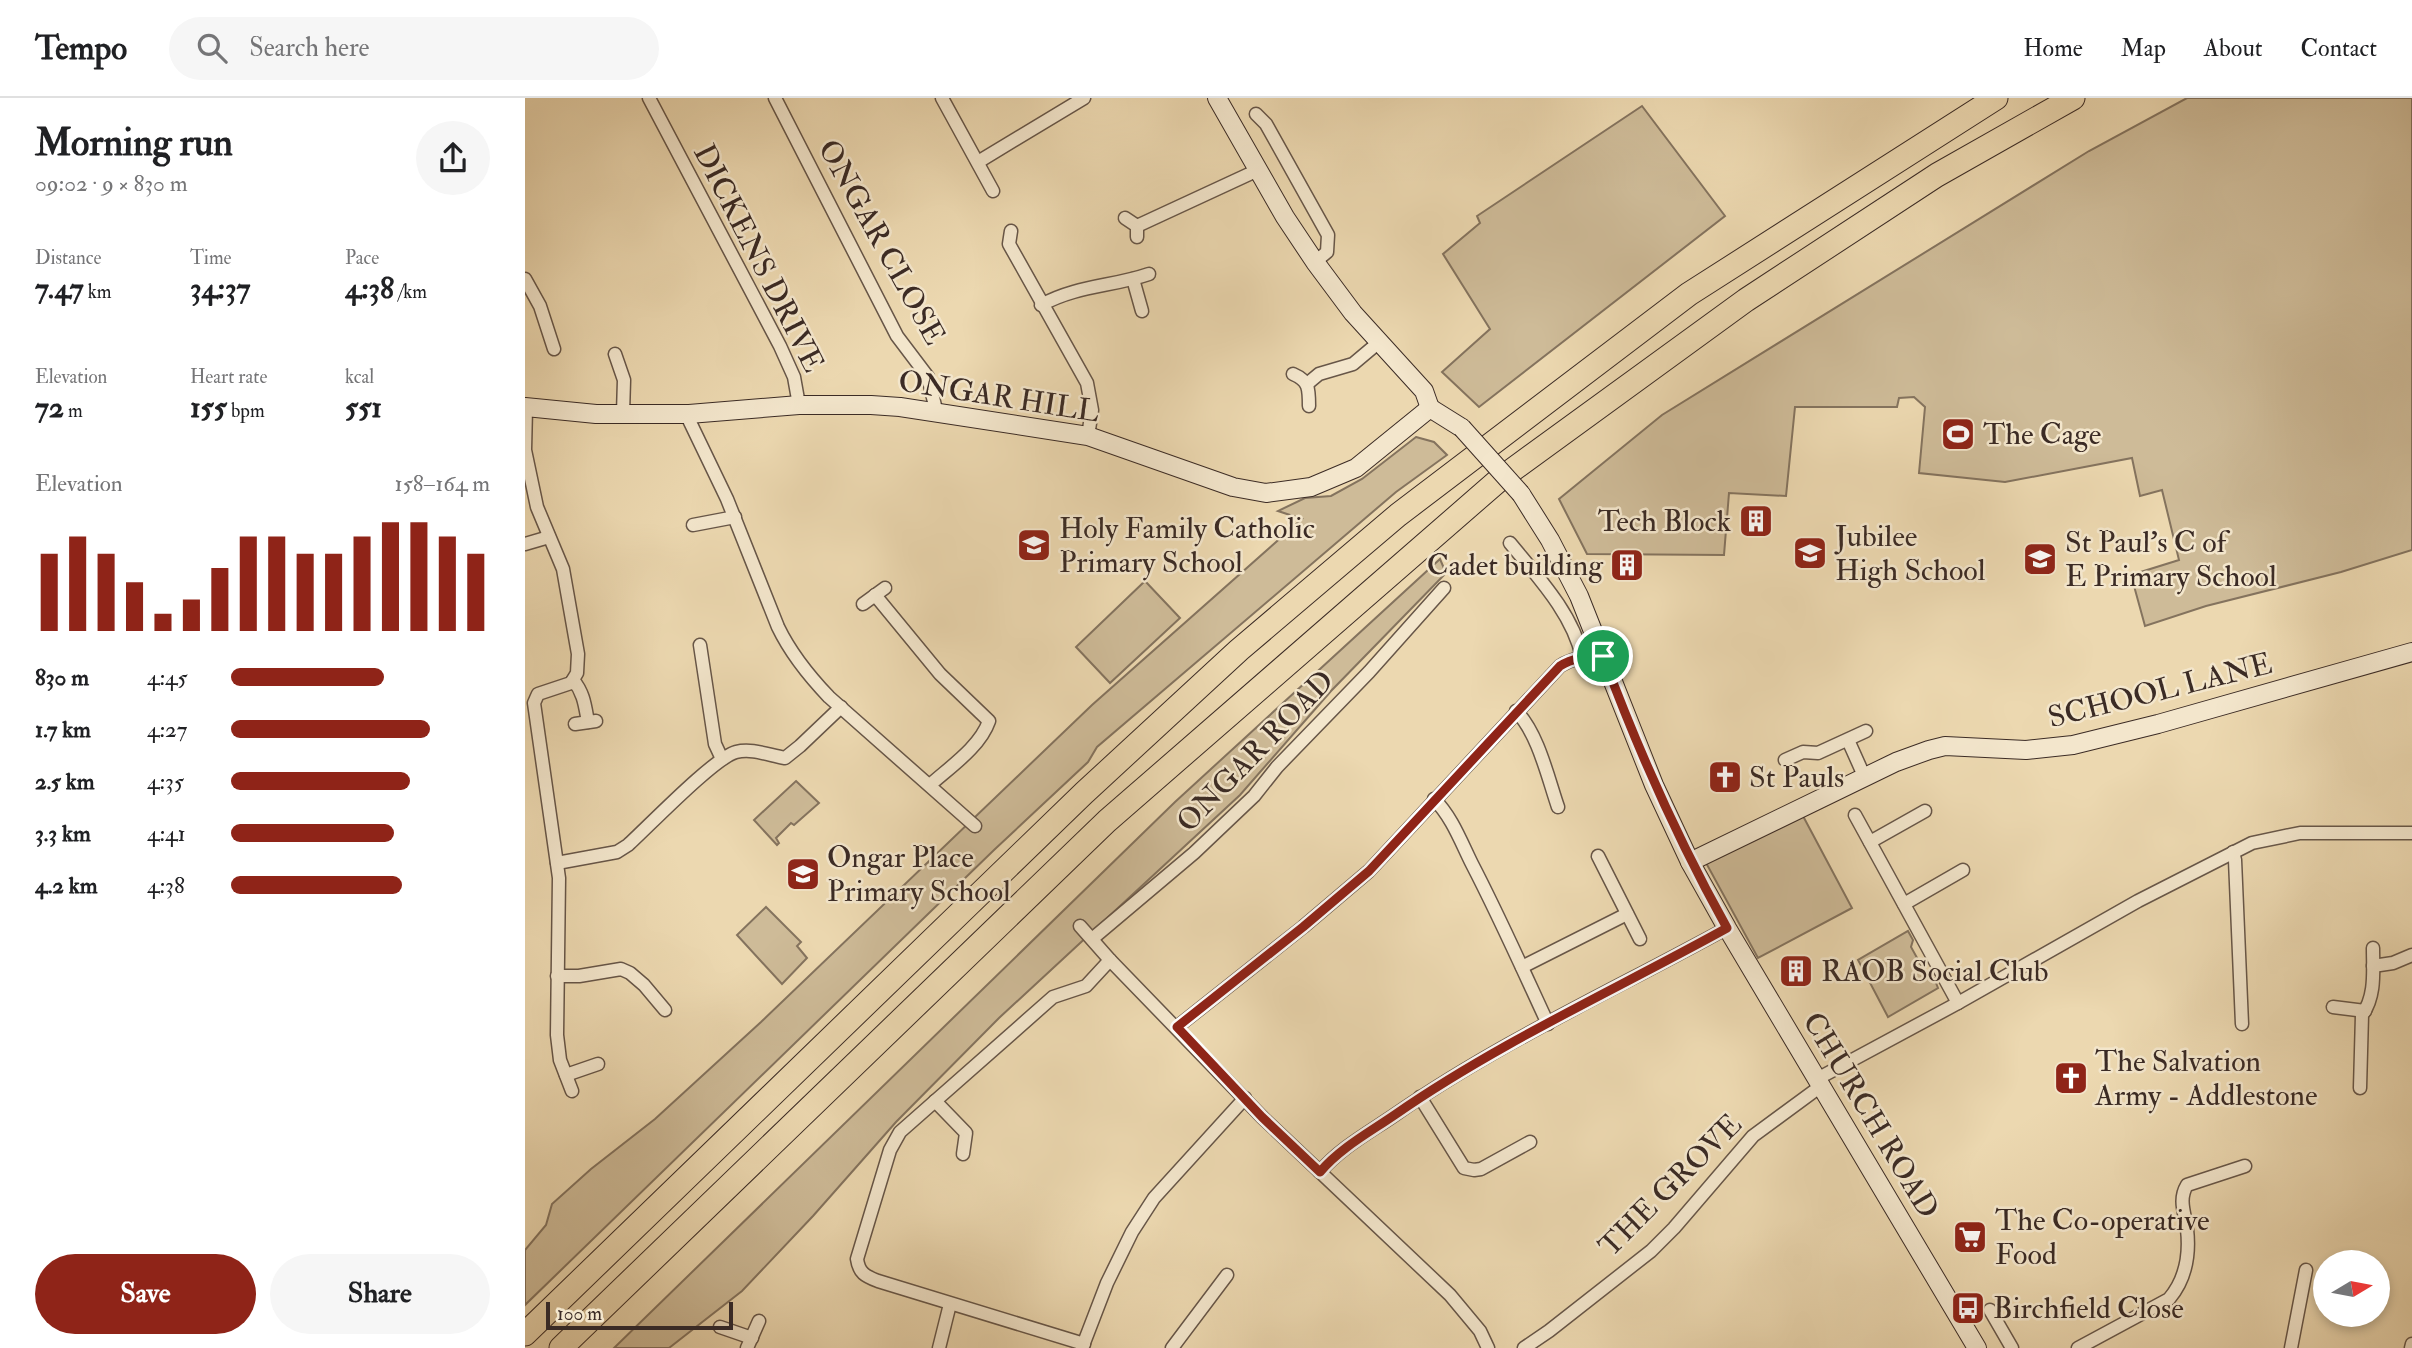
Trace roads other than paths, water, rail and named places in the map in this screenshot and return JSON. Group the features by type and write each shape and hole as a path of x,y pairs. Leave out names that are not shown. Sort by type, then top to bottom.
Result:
{"highway":[{"path":"525,1334 1084,793 1239,650 1388,524 1689,293 1996,98"},
{"path":"561,1348 1107,821 1500,479 1746,300 1937,174 2073,98"}],"street":[{"name":"DICKENS DRIVE","path":"649,98 780,346 794,377 799,405"},
{"name":"ONGAR CLOSE","path":"775,98 897,336 928,377 937,414"},
{"path":"942,98 993,191"},
{"path":"978,162 1084,98"},
{"path":"1217,98 1285,217 1315,262 1378,343 1424,391 1430,408"},
{"path":"1255,114 1266,124 1328,235 1327,253 1315,262"},
{"path":"1125,218 1137,232 1258,170"},
{"path":"1011,231 1009,244 1087,383 1093,410 1088,436"},
{"path":"1041,305 1080,288 1149,274"},
{"path":"525,279 540,306 554,349"},
{"path":"1133,279 1142,311"},
{"path":"1307,384 1319,374 1353,364 1378,343"},
{"path":"615,354 624,380 623,413"},
{"path":"1293,373 1305,379 1309,388 1309,405"},
{"name":"ONGAR HILL","path":"525,407 563,412 689,414 799,405 871,405 1088,436 1233,487 1257,492 1311,487 1356,468 1430,408"},
{"path":"525,407 525,450 537,507 563,569 578,654 577,673 573,680 563,687 538,694 534,703 559,878 557,1035 560,1060 572,1091"},
{"name":"CHURCH ROAD","path":"1430,408 1462,428 1521,494 1565,568 1592,624 1654,785 1691,862 1727,928 1977,1348"},
{"path":"689,414 689,420 735,517 788,647 807,673 841,706 975,826"},
{"path":"693,525 735,517"},
{"path":"525,544 549,537"},
{"path":"1510,543 1543,585 1567,622 1578,640 1582,657"},
{"name":"ONGAR ROAD","path":"1092,939 1194,853 1254,796 1277,767 1387,653 1444,588"},
{"path":"863,604 880,592 940,674 989,721 986,730 973,745 930,785"},
{"path":"701,645 715,744 722,759"},
{"name":"SCHOOL LANE","path":"1691,862 1911,756 1945,746 2049,749 2096,740 2412,652"},
{"path":"1177,1027 1369,871 1560,666 1569,660 1603,656"},
{"path":"573,680 581,689 584,698 586,722"},
{"path":"557,863 617,852 722,759 733,753 751,750 785,758 841,706"},
{"path":"1517,711 1531,732 1558,807"},
{"path":"1786,760 1803,752 1818,753 1866,731"},
{"path":"1847,740 1865,778"},
{"path":"1434,799 1443,808 1454,828 1548,1024"},
{"path":"1870,842 1925,811"},
{"path":"1855,815 1958,1003"},
{"name":"THE GROVE","path":"1524,1348 1651,1251 1753,1136 1819,1083 2138,901 2233,852 2252,844 2300,834 2412,833"},
{"path":"2233,852 2243,1024"},
{"path":"1598,856 1640,939"},
{"path":"1904,904 1963,870"},
{"path":"1522,967 1627,914"},
{"path":"1080,926 1245,1098 1450,1295 1480,1331 1488,1348"},
{"path":"1320,1172 1343,1150 1472,1065 1727,928"},
{"path":"2360,1088 2362,1015 2369,1006 2373,988 2373,948"},
{"path":"2373,966 2393,963 2412,955"},
{"path":"1110,960 1086,986 1053,997 900,1132 890,1150 857,1259 864,1276 1083,1346 1107,1283 1132,1232 1154,1198 1245,1098"},
{"path":"557,976 579,976 621,969 644,985 664,1010"},
{"path":"2333,1007 2365,1011"},
{"path":"566,1075 597,1064"},
{"path":"1420,1097 1464,1167 1481,1169 1530,1142"},
{"path":"935,1101 966,1133 963,1154"},
{"path":"2078,1348 2169,1299 2179,1287 2187,1254 2183,1192 2187,1185 2245,1166"},
{"path":"2291,1348 2307,1270"},
{"path":"1173,1348 1227,1275"},
{"path":"939,1348 950,1304"},
{"path":"1990,1310 2012,1348"},
{"path":"720,1327 749,1343 759,1321"}],"place":[{"name":"The Cage","path":"1958,434"},
{"name":"Tech Block","path":"1756,521"},
{"name":"Holy Family Catholic Primary School","path":"1034,545"},
{"name":"Jubilee High School","path":"1810,553"},
{"name":"St Paul's C of E Primary School","path":"2040,559"},
{"name":"Cadet building","path":"1627,565"},
{"name":"St Pauls","path":"1725,777"},
{"name":"Ongar Place Primary School","path":"803,874"},
{"name":"RAOB Social Club","path":"1796,971"},
{"name":"The Salvation Army - Addlestone","path":"2071,1078"},
{"name":"The Co-operative Food","path":"1970,1237"},
{"name":"Birchfield Close","path":"1968,1308"}]}
